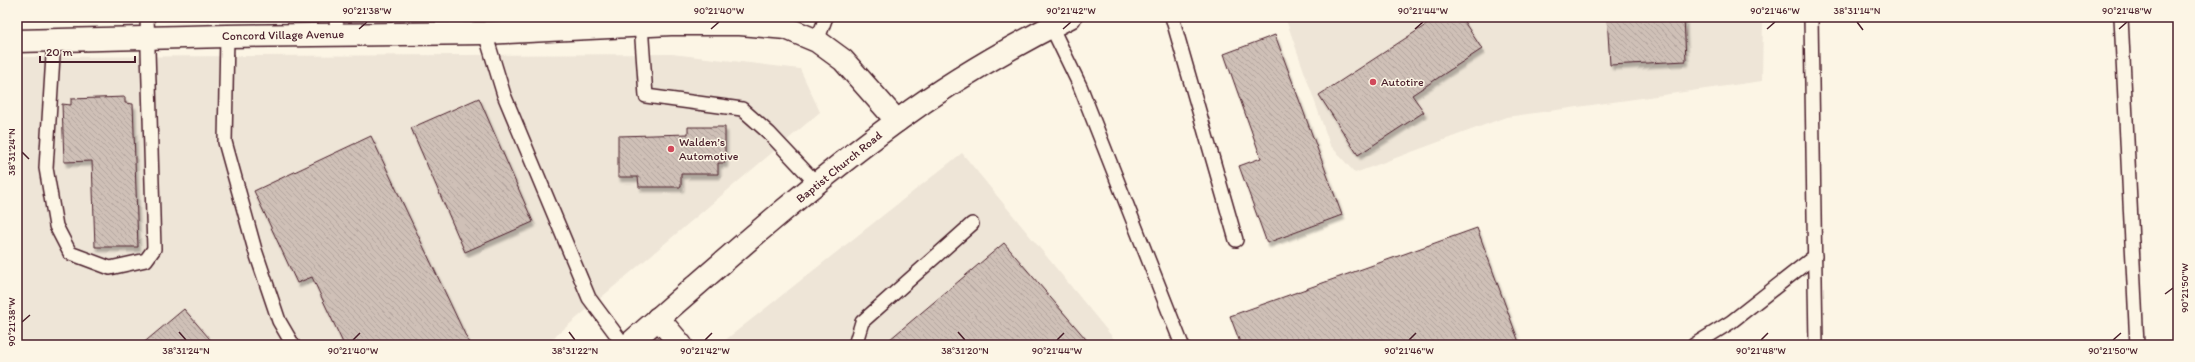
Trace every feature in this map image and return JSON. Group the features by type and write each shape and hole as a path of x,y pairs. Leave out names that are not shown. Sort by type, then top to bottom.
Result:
{"street":[{"name":"Concord Village Avenue","path":"17,41 54,40 148,27 227,36 336,26 457,25 485,33 727,21 786,28 817,41 843,60 897,121"},
{"name":"Baptist Church Road","path":"628,345 817,184 897,121 977,69 1060,22"},
{"path":"658,318 681,345"}],"lane":[{"path":"817,41 826,17"},
{"path":"1172,17 1236,240"},
{"path":"1811,17 1816,345"},
{"path":"2121,17 2137,345"},
{"path":"1060,22 1080,86 1182,345"},
{"path":"641,25 646,96 742,109 769,133 817,184"},
{"path":"54,40 46,168 56,226 70,253 110,268 146,260 154,249 148,27"},
{"path":"485,33 504,96 590,298 624,345"},
{"path":"227,36 225,142 254,250 280,321 293,345"},
{"path":"855,345 862,322 972,224"},
{"path":"1694,345 1731,322 1815,256"}],"shaded area":[{"path":"1285,17 1763,17 1762,81 1506,117 1355,173 1330,145"},
{"path":"672,54 800,69 820,112 545,345 17,345 17,57"},
{"path":"962,153 1119,345 719,345"}],"building":[{"path":"1438,17 1461,17 1482,49 1412,95 1424,112 1358,155 1319,95"},
{"path":"1607,17 1684,17 1686,61 1610,65"},
{"path":"1275,35 1342,215 1267,243 1239,166 1261,158 1224,54"},
{"path":"125,97 125,103 133,104 138,247 95,247 92,161 64,162 62,104 71,105 71,99"},
{"path":"479,98 533,222 465,252 411,128"},
{"name":"Walden’s Automotive","path":"688,127 725,127 725,163 718,163 718,174 681,174 681,187 639,187 638,177 618,177 618,136 688,134"},
{"path":"371,136 470,345 344,345 312,277 297,283 254,191"},
{"path":"1477,228 1520,345 1241,345 1230,316"},
{"path":"1004,243 1091,345 883,345"},
{"path":"184,309 215,345 141,345"}],"place":[{"name":"Autotire","path":"1373,82"},
{"name":"Walden’s Automotive","path":"671,149"}]}
